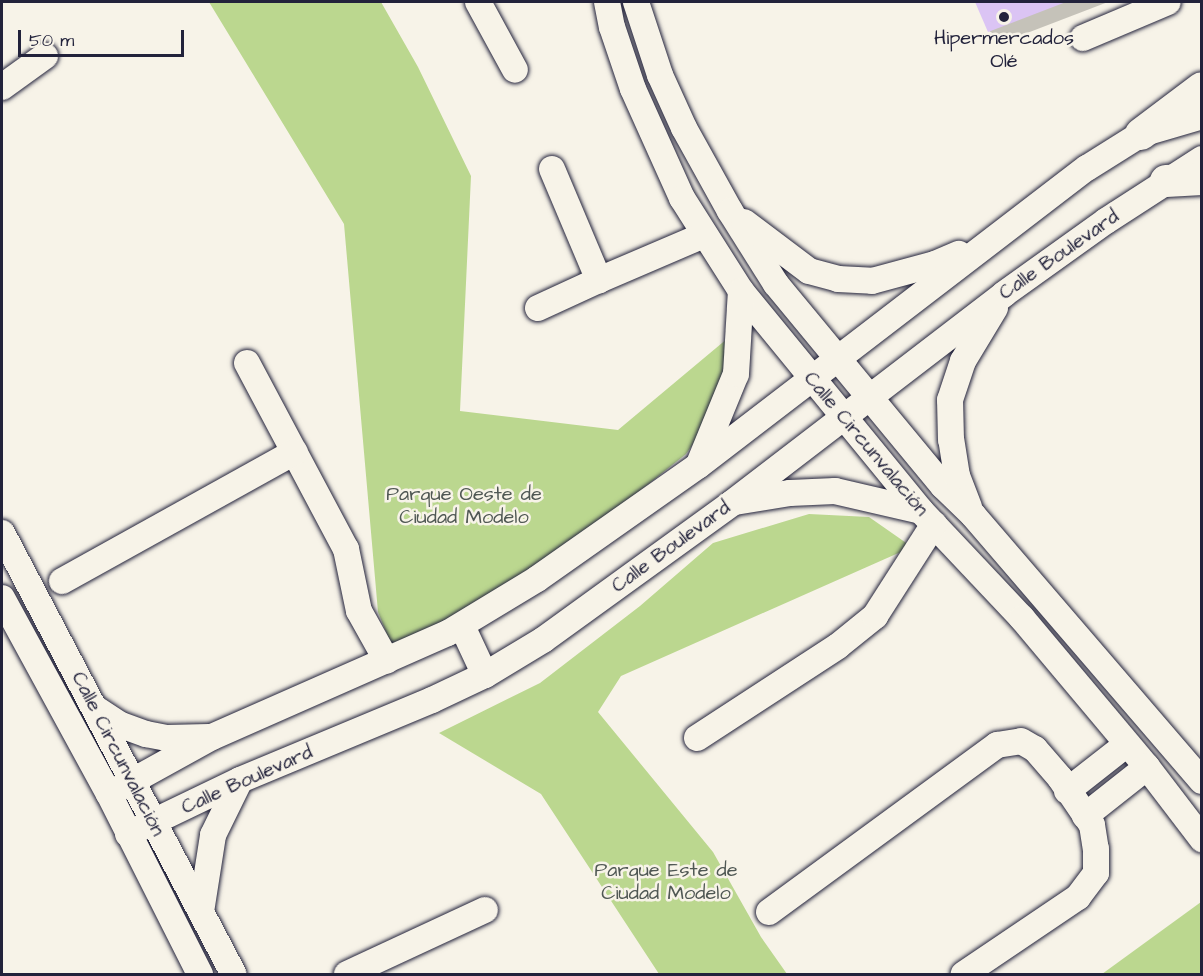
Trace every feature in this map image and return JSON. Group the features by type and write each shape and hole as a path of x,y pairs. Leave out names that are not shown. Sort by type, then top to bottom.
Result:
{"main road":[{"path":"1141,134 1202,88"},
{"path":"1166,181 1202,179"}],"street":[{"path":"477,2 515,70"},
{"name":"Calle Circunvalación","path":"607,2 612,27 633,89 682,198 741,291 928,518 1022,618 1147,767 1202,839"},
{"name":"Calle Circunvalación","path":"636,2 660,75 684,128 730,211 776,284 943,486 973,515 1202,781"},
{"path":"1083,38 1167,2"},
{"path":"2,87 45,56"},
{"path":"120,788 212,737 288,702 387,662 462,626 537,579 698,466 1087,168 1141,134 1202,116"},
{"name":"Calle Boulevard","path":"128,834 240,780 485,675 543,640 732,503 1004,294 1166,181 1202,159"},
{"path":"552,169 599,280"},
{"path":"730,211 809,271 838,279 872,281 901,274 935,264 990,241"},
{"path":"538,308 704,235"},
{"path":"698,466 736,374 741,291"},
{"path":"973,515 957,476 951,440 950,400 963,361 1004,294"},
{"path":"247,363 346,549 359,611 387,662"},
{"path":"62,581 295,452"},
{"path":"697,738 838,646 875,616 909,559 928,518 834,491 790,493 732,503"},
{"name":"Calle Circunvalación","path":"2,533 96,708 120,788 128,834 200,975"},
{"name":"Calle Circunvalación","path":"2,598 120,788 154,822 234,975"},
{"path":"462,626 485,675"},
{"path":"1100,711 1125,689"},
{"path":"96,708 121,725 146,734 167,738 212,737"},
{"path":"769,912 997,745 1021,741 1035,749 1092,825 1096,849 1096,873 1078,897 964,975"},
{"path":"1067,791 1127,744"},
{"path":"1085,816 1147,767"},
{"path":"201,912 213,835 240,780"},
{"path":"346,975 485,910"}],"green space":[{"name":"Parque Oeste de Ciudad Modelo","path":"209,2 381,2 418,67 471,176 460,411 618,430 728,338 733,388 686,454 536,574 397,659 378,612 344,224"},
{"name":"Parque Este de Ciudad Modelo","path":"809,514 869,517 912,547 621,676 598,712 713,852 761,937 787,974 659,974 541,794 439,733 540,683 640,606 713,543"},
{"path":"1201,902 1201,974 1102,974"}],"building":[{"name":"Hipermercados Olé","path":"975,2 1066,2 988,32"}],"place":[{"name":"Hipermercados Olé","path":"1004,17"}]}
